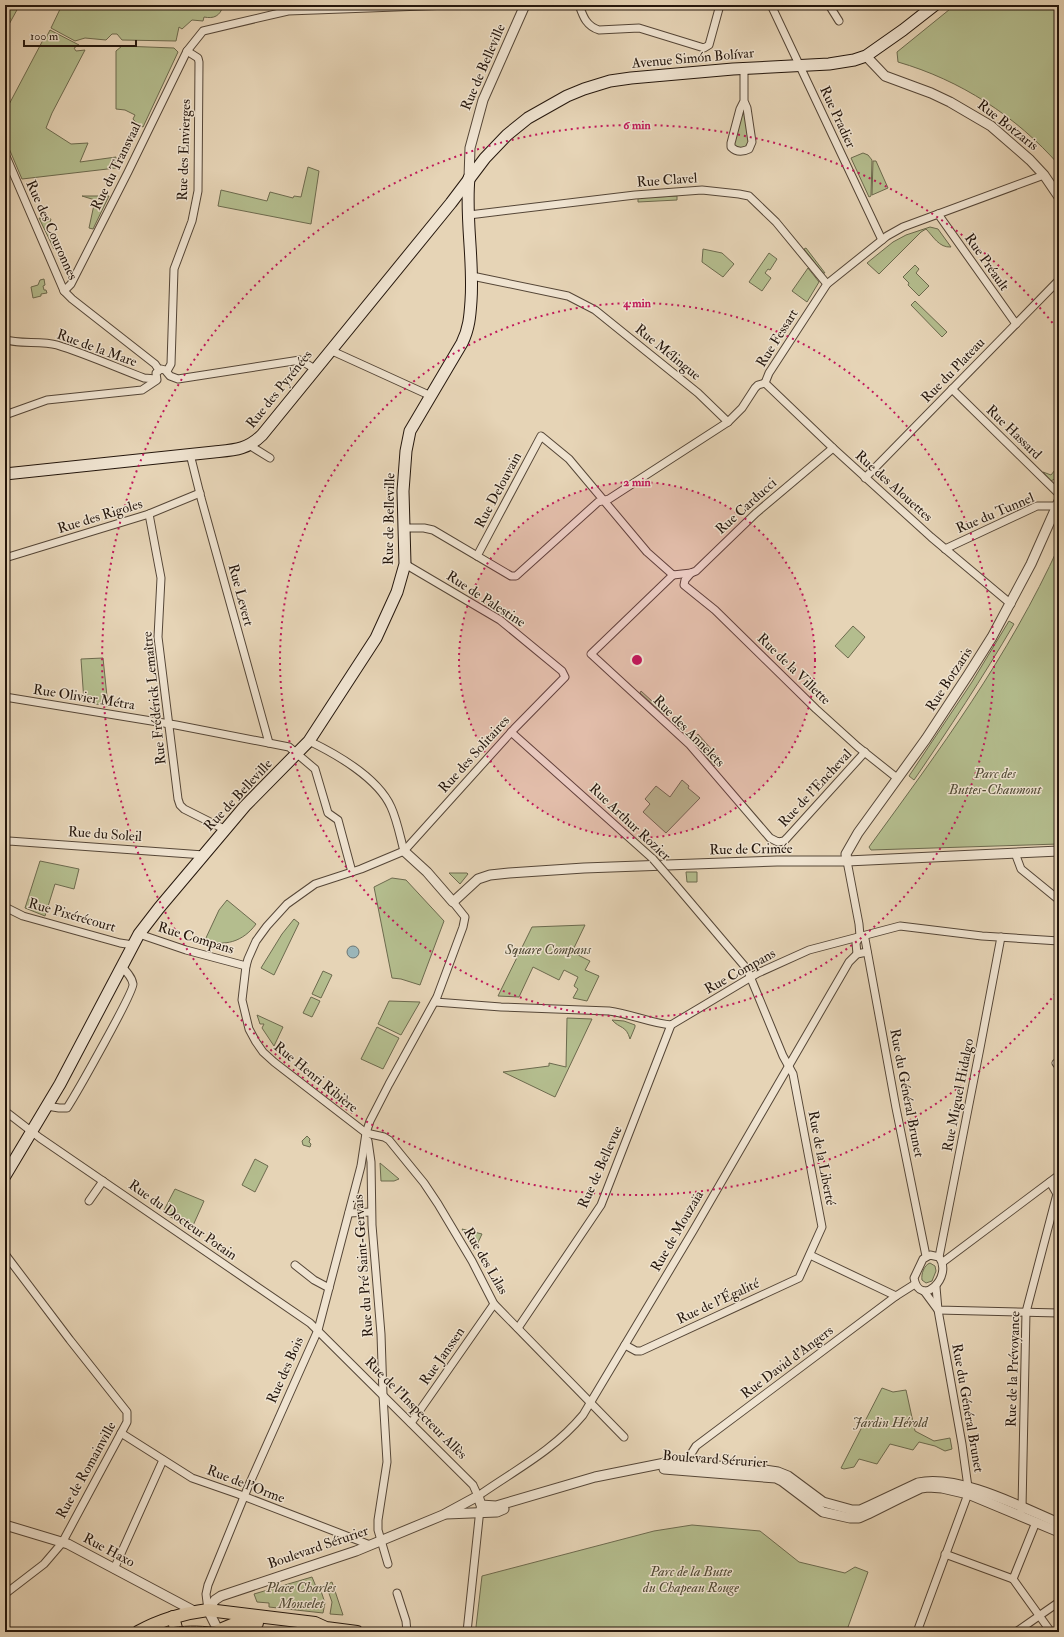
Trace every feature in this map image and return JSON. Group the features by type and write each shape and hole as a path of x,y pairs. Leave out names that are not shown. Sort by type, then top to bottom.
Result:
{"main road":[{"name":"Avenue Simón Bolívar","path":"469,178 484,158 528,118 567,96 593,86 631,78 744,68 829,64 854,60 866,56 935,5"},
{"name":"Rue de Belleville","path":"5,1176 33,1132 139,934 151,917 204,855 224,829 309,741 376,638 397,592 404,564 403,491 406,452 410,432 462,343 468,330 472,276 467,197 469,178"},
{"name":"Rue des Pyrénées","path":"5,474 238,449 249,445 262,435 451,203 469,178"},
{"path":"138,1632 173,1617 208,1610 315,1623 326,1628"},
{"path":"173,1617 177,1632"},
{"path":"218,1632 239,1622 314,1630 326,1628 357,1632"}],"street":[{"name":"Rue du Transvaal","path":"64,291 71,284 187,51 203,31 288,11 404,8 450,5"},
{"name":"Rue de Belleville","path":"469,178 470,148 483,100 525,5"},
{"path":"579,5 586,22 594,29 639,28 704,48 709,45 720,5"},
{"name":"Rue Pradier","path":"771,5 882,240"},
{"path":"829,5 839,21"},
{"name":"Rue des Envierges","path":"168,373 171,364 174,269 192,221 198,191 199,62 198,58 187,51"},
{"name":"Rue Botzaris","path":"866,56 885,76 931,93 950,102 991,126 1030,160 1044,175 1059,197"},
{"path":"744,68 744,101 747,108 752,142 749,149 742,152 733,150 731,143 740,108 744,101"},
{"name":"Rue des Couronnes","path":"5,154 64,291 72,299 155,364 159,370"},
{"name":"Rue Fessart","path":"477,556 514,577 598,502 609,499 728,422 742,408 755,388 765,383 769,373 827,284 882,240 903,227 1044,175"},
{"name":"Rue Clavel","path":"469,215 643,194 702,190 750,196 776,222 827,284"},
{"name":"Rue Préault","path":"938,214 1016,324"},
{"name":"Rue Mélingue","path":"472,276 568,296 595,310 698,393 728,422"},
{"name":"Rue du Plateau","path":"865,478 1059,280"},
{"name":"Rue de la Mare","path":"6,342 55,344 144,378 156,379"},
{"path":"330,350 431,396"},
{"path":"5,415 47,400 142,390 156,379 156,375 159,370 163,369 168,373 182,379 300,360 315,369"},
{"name":"Rue des Alouettes","path":"765,383 865,478 945,549 1011,604"},
{"name":"Rue Hassard","path":"952,389 1059,494"},
{"name":"Rue Delouvain","path":"477,556 541,436 569,459 604,500"},
{"path":"249,445 270,458"},
{"name":"Rue Carducci","path":"691,573 697,570 756,512 833,448"},
{"name":"Rue Levert","path":"190,454 269,743"},
{"name":"Rue des Rigoles","path":"5,558 149,514 200,493"},
{"path":"604,500 647,552 673,575 691,573"},
{"name":"Rue Botzaris","path":"847,861 846,854 855,838 926,739 968,675 1011,604 1038,550 1058,503"},
{"name":"Rue du Tunnel","path":"945,549 1037,506 1058,503"},
{"name":"Rue Frédérick Lemaître","path":"149,514 161,578 158,637 168,724 180,805 224,829"},
{"path":"403,528 424,528 433,530 477,556"},
{"name":"Rue de Palestine","path":"404,564 500,620 562,671 565,677"},
{"name":"Rue de la Villette","path":"691,573 685,580 684,585 715,610 785,680 865,752 897,778"},
{"name":"Rue des Annelets","path":"673,575 591,654 690,745 770,838 778,842 784,841"},
{"name":"Rue des Solitaires","path":"404,851 511,732 565,677"},
{"name":"Rue Olivier Métra","path":"5,697 289,746 297,753"},
{"name":"Rue Arthur Rozier","path":"511,732 653,859 747,969 751,977"},
{"path":"309,741 344,759 382,792 391,808 404,851 427,872 453,902"},
{"name":"Rue de l'Encheval","path":"784,841 865,752"},
{"path":"297,753 315,769 328,813 338,820 352,872"},
{"name":"Rue du Soleil","path":"5,842 9,840 204,855"},
{"name":"Rue Henri Ribière","path":"366,1133 263,1052 249,1029 242,1000 246,966 248,959 262,933 286,904 315,884 352,872 404,851"},
{"name":"Rue de Crimée","path":"453,902 478,878 509,873 584,868 847,861 1059,851"},
{"path":"1015,853 1021,869 1059,900"},
{"name":"Rue du Général Brunet","path":"847,861 860,936 856,942 857,954"},
{"name":"Rue des Bois","path":"208,1610 207,1590 244,1497 318,1330 361,1166 366,1133 377,1107 435,1002 465,921 465,917 453,902"},
{"name":"Rue Pixérécourt","path":"5,907 23,916 120,943 133,945"},
{"name":"Rue Compans","path":"671,1026 751,977 809,950 900,926 1000,937 1059,941"},
{"name":"Rue Compans","path":"139,934 186,950 246,966"},
{"name":"Rue du Général Brunet","path":"860,936 865,939 896,1108 926,1256"},
{"name":"Rue Miguel Hidalgo","path":"941,1260 1000,937"},
{"path":"857,954 867,952"},
{"name":"Rue de Mouzaïa","path":"479,1505 556,1444 584,1415 849,962 857,954"},
{"path":"47,1106 67,1108 122,1008 133,984 130,976 121,966"},
{"name":"Rue de la Liberté","path":"751,977 783,1056 793,1074 822,1227 810,1255"},
{"path":"435,1002 501,1007 609,1011 626,1013 671,1026"},
{"name":"Rue de Bellevue","path":"518,1328 601,1205 671,1026"},
{"name":"Rue du Docteur Potain","path":"5,1111 318,1330"},
{"name":"Rue du Pré Saint-Gervais","path":"366,1133 371,1162 371,1212 381,1334 387,1462 378,1520 378,1530 388,1564"},
{"name":"Rue des Lilas","path":"366,1133 384,1137 389,1140 424,1183 472,1261 494,1304 624,1437"},
{"path":"941,1260 1059,1175"},
{"path":"89,1201 103,1181"},
{"name":"Rue de la Prévoyance","path":"1021,1511 1026,1312 1057,1194 1050,1182"},
{"path":"349,1213 371,1212"},
{"name":"Rue de Romainville","path":"5,1254 80,1354 127,1412 127,1422 62,1542 44,1564 5,1594"},
{"path":"810,1255 896,1296"},
{"name":"Rue de l'Égalité","path":"625,1345 636,1351 641,1351 799,1278 810,1255"},
{"path":"932,1255 941,1260 943,1270 936,1287 928,1291 918,1289 914,1278 921,1262 926,1256 932,1255"},
{"path":"295,1265 314,1280 329,1288"},
{"name":"Rue David d'Angers","path":"688,1467 696,1446 896,1296 915,1284"},
{"name":"Rue du Général Brunet","path":"936,1287 938,1310 962,1444 968,1490"},
{"name":"Rue du Général Brunet","path":"924,1291 938,1310"},
{"name":"Rue Janssen","path":"411,1423 494,1304"},
{"path":"938,1310 1059,1313"},
{"name":"Rue de l'Inspecteur Allès","path":"318,1330 473,1485 479,1505"},
{"name":"Rue de l'Orme","path":"121,1433 192,1478 370,1545"},
{"path":"114,1569 163,1460"},
{"name":"Boulevard Sérurier","path":"208,1610 215,1600 221,1596 351,1553 443,1514 479,1505 497,1512 607,1480 654,1470 688,1467 776,1478 823,1512 850,1518 859,1518 921,1488 968,1490 1059,1524"},
{"path":"917,1632 968,1490"},
{"path":"467,1632 479,1505"},
{"name":"Boulevard Sérurier","path":"443,1514 479,1505"},
{"name":"Boulevard Sérurier","path":"1021,1511 1036,1522 1059,1532"},
{"path":"1013,1579 1036,1522"},
{"name":"Rue Haxo","path":"5,1525 68,1544 194,1612"},
{"path":"945,1554 1013,1579 1051,1632"},
{"path":"397,1593 406,1621 407,1632"},
{"path":"1016,1632 1059,1602"},
{"path":"208,1610 218,1632"}],"green space":[{"path":"5,5 13,5 18,8 7,28 10,18 5,17"},
{"path":"62,5 223,6 220,12 214,17 204,17 203,21 192,20 182,29 179,27 176,41 122,40 117,34 112,34 106,40 85,38 75,41 51,28"},
{"path":"955,5 1059,5 1059,165 1024,131 986,102 943,79 898,62 897,52"},
{"path":"50,30 79,45 74,48 76,51 85,50 52,113 46,128 71,144 88,143 80,162 116,157 116,168 22,179 5,139 5,112 43,40 45,40"},
{"path":"122,46 174,48 178,52 143,127 137,124 133,119 135,115 125,110 116,109 116,51"},
{"path":"742,109 745,109 750,142 748,145 741,148 734,146 732,143"},
{"path":"863,153 868,155 872,160 871,196 869,197 851,158"},
{"path":"873,161 876,161 888,188 872,195"},
{"path":"308,167 319,171 311,224 218,206 221,190 267,201 270,192 293,198 294,196 301,197"},
{"path":"82,196 109,196 93,229 89,228 95,200"},
{"path":"677,196 677,200 638,202 638,198"},
{"path":"39,218 51,219 48,229 55,247 54,249"},
{"path":"930,227 938,229 951,247 940,244 926,229 921,232 879,274 867,263 893,242 906,235"},
{"path":"806,248 825,273 823,273 804,249"},
{"path":"703,249 722,253 734,264 723,277 702,262"},
{"path":"769,253 777,259 770,270 768,269 765,273 771,278 762,291 749,282"},
{"path":"915,265 919,269 916,273 929,286 919,296 908,285 909,283 903,277"},
{"path":"808,268 819,282 807,302 792,291"},
{"path":"44,279 45,285 43,286 47,293 33,298 31,287 38,285 40,280"},
{"path":"915,301 947,332 942,337 911,305"},
{"path":"1055,470 1059,474 1058,477 1051,481 1043,472 1051,475"},
{"name":"Parc des Buttes-Chaumont","path":"1059,546 1059,844 871,850 869,847 972,702 1018,626"},
{"path":"1009,621 1014,624 966,703 914,780 909,776 972,682"},
{"path":"853,626 865,637 848,658 835,646"},
{"path":"103,658 108,706 84,702 81,659"},
{"path":"641,691 664,712 663,714 640,693"},
{"path":"698,734 720,759 714,766 692,740"},
{"path":"682,780 689,786 688,788 700,798 666,833 643,812 650,804 645,799 656,786 670,797"},
{"path":"40,861 79,869 74,889 55,884 45,916 25,908"},
{"path":"686,872 697,872 697,882 687,882"},
{"path":"449,873 467,873 468,874 460,884"},
{"path":"392,878 406,880 444,921 420,985 401,979 392,978 374,887"},
{"path":"227,900 256,924 245,935 233,941 219,943 205,940 219,910"},
{"path":"294,919 299,923 274,975 261,968 282,934"},
{"name":"Square Compans","path":"585,925 572,952 590,961 585,970 599,976 587,1001 573,998 578,989 574,986 578,977 564,970 559,980 533,967 519,997 498,996 532,927"},
{"path":"323,971 332,975 321,998 312,994"},
{"path":"311,997 320,1001 312,1017 303,1013"},
{"path":"389,1001 420,1002 401,1035 378,1024"},
{"path":"257,1015 283,1027 274,1046 262,1028 264,1024 260,1024"},
{"path":"567,1018 592,1019 555,1097 503,1072 549,1066 549,1063 566,1067"},
{"path":"612,1020 624,1021 635,1025 630,1039 627,1031"},
{"path":"377,1027 399,1038 383,1069 361,1059"},
{"path":"307,1136 310,1139 310,1147 303,1145 302,1141"},
{"path":"255,1159 268,1166 255,1192 242,1185"},
{"path":"380,1163 399,1179 394,1181 381,1181"},
{"path":"175,1189 204,1201 191,1230 163,1212"},
{"path":"462,1229 482,1234 474,1251 474,1250"},
{"path":"930,1263 935,1266 936,1271 932,1281 926,1283 922,1280 923,1270"},
{"name":"Jardin Hérold","path":"882,1388 893,1392 906,1390 915,1431 934,1441 950,1438 952,1449 945,1451 935,1446 919,1442 913,1450 890,1444 877,1464 859,1459 854,1467 844,1469 841,1468"},
{"name":"Parc de la Butte du Chapeau Rouge","path":"692,1525 760,1531 799,1562 845,1573 855,1567 868,1572 848,1627 844,1631 839,1632 478,1632 476,1627 482,1576 654,1531"},
{"name":"Place Charles Monselet","path":"312,1577 317,1589 320,1588 325,1603 323,1613 269,1607 269,1603 257,1602 254,1594"},
{"path":"332,1582 343,1615 330,1614 332,1602 326,1585"},
{"path":"169,1625 171,1632 154,1632 153,1629"}],"water":[{"path":"355,946 358,947 358,957 351,958 348,957 347,950 348,947"}],"tram line":[{"path":"155,1632 191,1626 215,1627 252,1632"}]}
